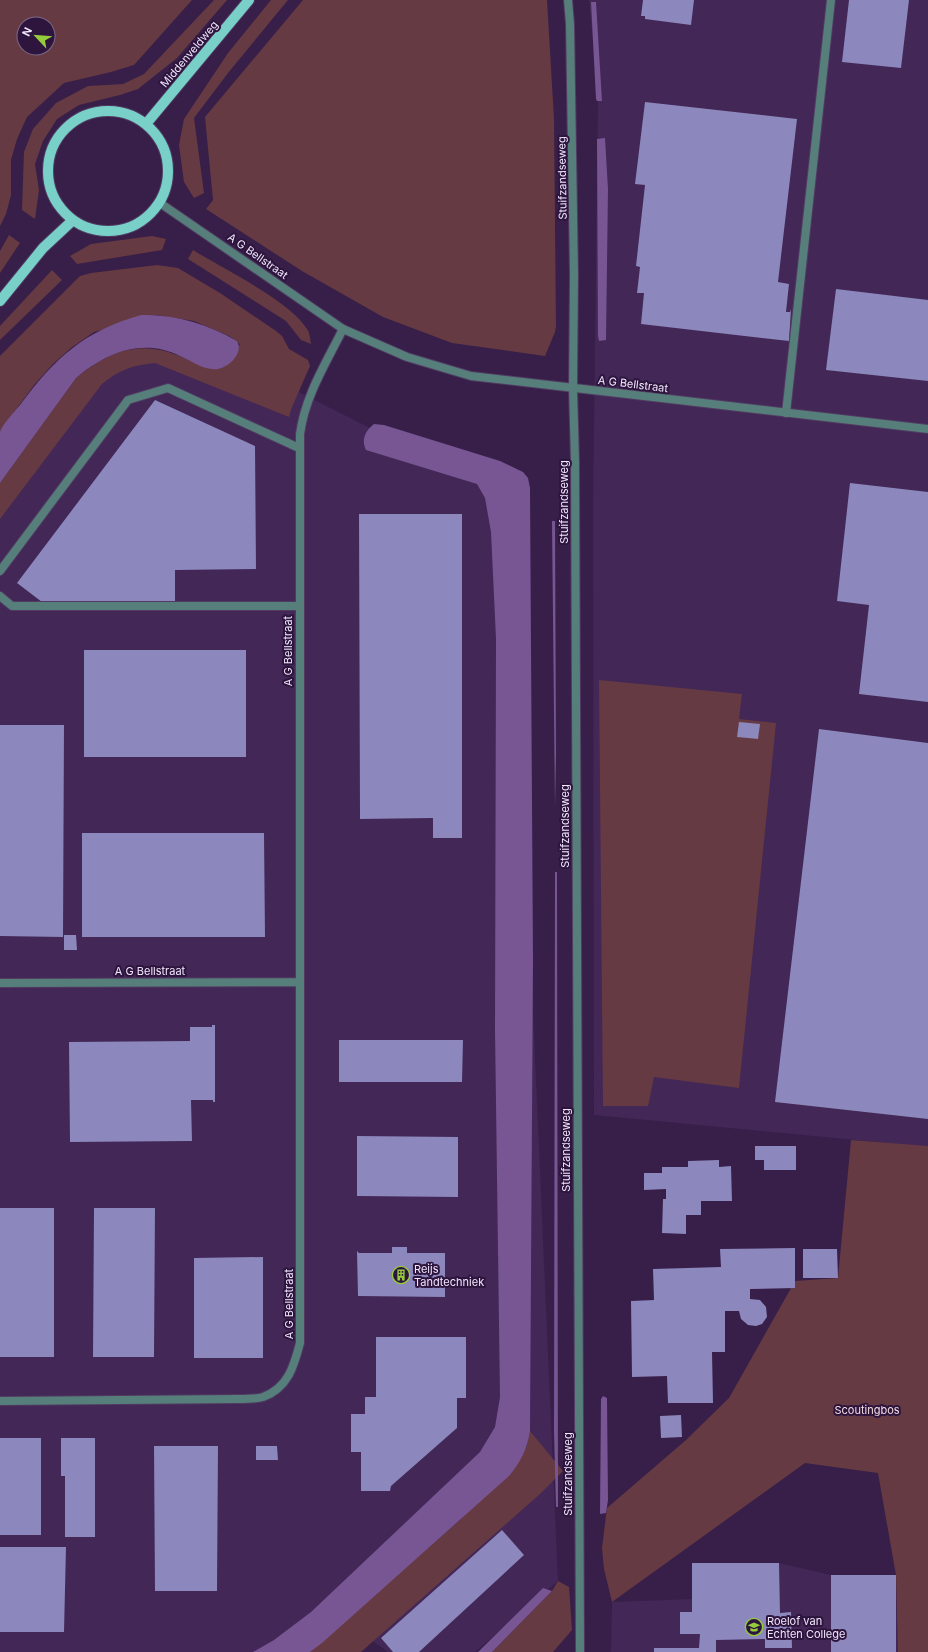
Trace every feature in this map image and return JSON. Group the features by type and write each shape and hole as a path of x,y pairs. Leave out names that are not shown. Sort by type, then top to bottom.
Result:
{"main road":[{"name":"Middenveldweg","path":"146,124 249,0"},
{"path":"106,111 127,114 146,124 161,141 168,161 168,183 160,203 147,218 129,228 110,232 90,230 72,221 58,205 49,185 48,164 54,144 67,126 85,115 106,111"},
{"path":"0,301 43,248 72,221"}],"street":[{"name":"Stuifzandseweg","path":"568,0 570,24 574,259 573,388 575,461 580,1652"},
{"path":"786,413 831,0"},
{"name":"A G Bellstraat","path":"160,203 343,329 407,357 471,376 928,429"},
{"name":"A G Bellstraat","path":"0,1401 238,1399 263,1397 282,1387 294,1367 300,1343 299,448 302,416 308,400 343,329"},
{"path":"0,571 128,400 168,388 299,448"},
{"path":"0,596 12,606 299,606"},
{"name":"A G Bellstraat","path":"0,983 300,982"}],"shaded area":[{"path":"589,0 928,0 928,1147 594,1115 593,509 598,98"},
{"path":"591,2 596,2 602,101 597,101 596,99"},
{"path":"605,138 608,189 606,340 599,341 597,139"},
{"path":"141,315 179,318 203,325 237,341 239,350 231,362 218,369 208,369 166,350 152,348 125,350 99,361 76,378 0,483 1,429 33,388 72,348 103,329"},
{"path":"219,352 394,440 510,488 558,1581 475,1652 388,1652 330,1611 270,1652 0,1652 0,457 72,362"},
{"path":"374,424 384,425 500,461 523,472 528,478 530,488 533,960 530,1431 523,1455 509,1476 322,1643 310,1652 253,1652 274,1640 311,1612 480,1452 495,1427 500,1397 495,1030 496,639 491,532 485,498 477,484 366,450 364,439 368,430"},
{"path":"552,521 555,521 555,808"},
{"path":"555,872 557,872 558,1507 556,1507 554,1432"},
{"path":"603,1396 607,1398 608,1500 606,1513 600,1514 601,1399"},
{"name":"Roelof van Echten College","path":"692,1563 779,1563 831,1575 896,1575 898,1652 611,1652 612,1602 692,1599"},
{"path":"543,1588 552,1591 492,1652 478,1652"}],"green space":[{"path":"0,0 192,0 134,65 64,83 27,117 17,139 11,160 11,195 6,214 0,226"},
{"path":"214,0 227,0 177,58 138,89 79,105 57,119 43,141 35,164 39,190 35,219 22,210 24,152 33,129 56,103 88,86 123,84 144,74"},
{"path":"271,0 288,0 228,73 194,118 204,193 194,198 184,182 179,145 184,119 228,53"},
{"path":"303,0 547,0 554,119 556,326 545,356 452,343 383,317 302,271 206,209 213,200 205,117"},
{"path":"9,235 20,243 0,273 0,251"},
{"path":"152,236 166,239 162,250 77,264 70,256 91,244"},
{"path":"193,250 271,296 286,307 307,329 311,344 301,340 286,321 188,259"},
{"path":"157,265 178,268 220,293 276,331 282,336 289,349 308,360 310,366 289,417 155,363 127,369 114,375 102,384 0,519 0,483 76,378 90,367 118,353 132,349 147,348 162,350 194,363 240,345 229,336 194,321 157,315 94,332 71,348 53,364 35,384 0,431 0,356 80,276 91,273"},
{"path":"52,270 62,280 0,340 0,326"},
{"path":"599,680 742,694 739,719 776,723 739,1088 654,1077 648,1106 603,1106"},
{"name":"Scoutingbos","path":"851,1140 928,1146 928,1652 898,1652 896,1575 878,1473 805,1463 612,1602 604,1569 602,1548 607,1508 686,1440 729,1398 795,1281 838,1278"},
{"path":"530,1431 563,1471 540,1494 361,1652 310,1652 460,1520 526,1448"},
{"path":"558,1581 569,1587 572,1630 553,1652 492,1652 552,1591"}],"building":[{"path":"643,0 694,0 691,25 645,19 645,16 641,16"},
{"path":"849,0 909,0 901,68 842,62"},
{"path":"645,102 797,119 778,282 789,284 786,312 790,312 791,309 789,341 641,324 644,293 637,293 640,267 636,266 645,185 635,184"},
{"path":"836,289 928,300 928,381 826,370"},
{"path":"155,400 255,446 256,569 175,570 175,601 42,602 17,583"},
{"path":"850,483 928,492 928,702 859,694 869,605 837,601"},
{"path":"359,514 462,514 462,838 433,838 433,818 360,819"},
{"path":"84,650 246,650 246,757 84,757"},
{"path":"739,722 760,724 758,739 737,737"},
{"path":"0,725 64,725 63,937 0,936"},
{"path":"819,729 928,743 928,1119 775,1102"},
{"path":"82,833 264,833 265,937 82,937"},
{"path":"64,935 76,935 77,950 64,950"},
{"path":"212,1025 215,1025 215,1102 213,1102 213,1100 191,1100 192,1141 70,1142 69,1042 190,1041 190,1027 212,1027"},
{"path":"339,1040 463,1040 462,1082 339,1082"},
{"path":"357,1136 458,1137 458,1197 357,1196"},
{"path":"755,1146 796,1146 796,1170 764,1170 764,1160 755,1160"},
{"path":"719,1160 719,1167 731,1166 732,1201 701,1201 701,1215 686,1215 686,1234 662,1233 663,1199 666,1199 666,1189 644,1190 644,1173 662,1173 662,1167 688,1167 688,1161"},
{"path":"0,1208 54,1208 54,1357 0,1357"},
{"path":"94,1208 155,1208 154,1357 93,1357"},
{"name":"Reijs Tandtechniek","path":"392,1247 407,1247 407,1253 445,1253 445,1297 358,1296 357,1251 359,1253 392,1253"},
{"path":"795,1248 795,1288 750,1289 750,1299 760,1300 766,1307 767,1317 762,1324 756,1326 748,1325 741,1319 739,1311 725,1311 725,1352 712,1352 713,1403 668,1403 667,1376 632,1377 631,1301 654,1300 653,1269 721,1267 720,1249"},
{"path":"803,1249 837,1249 838,1278 803,1278"},
{"path":"263,1257 263,1358 194,1358 194,1258"},
{"path":"376,1337 466,1337 466,1398 457,1398 457,1428 391,1486 390,1491 361,1491 361,1452 351,1452 351,1414 365,1414 365,1397 376,1397"},
{"path":"681,1415 682,1437 661,1438 660,1416"},
{"path":"0,1438 41,1438 41,1535 0,1535"},
{"path":"61,1438 95,1438 95,1537 65,1537 65,1476 61,1476"},
{"path":"154,1446 218,1446 217,1591 155,1591"},
{"path":"256,1446 277,1446 278,1460 256,1460"},
{"path":"502,1530 524,1555 419,1652 393,1652 381,1638"},
{"path":"0,1547 66,1547 64,1632 0,1632"},
{"path":"692,1563 779,1563 780,1613 791,1612 792,1648 765,1648 765,1639 716,1640 716,1652 654,1652 654,1648 699,1648 700,1634 680,1634 680,1612 692,1612"},
{"path":"831,1575 896,1575 896,1652 831,1652"}],"place":[{"name":"Reijs Tandtechniek","path":"401,1275"},
{"name":"Roelof van Echten College","path":"754,1627"}]}
